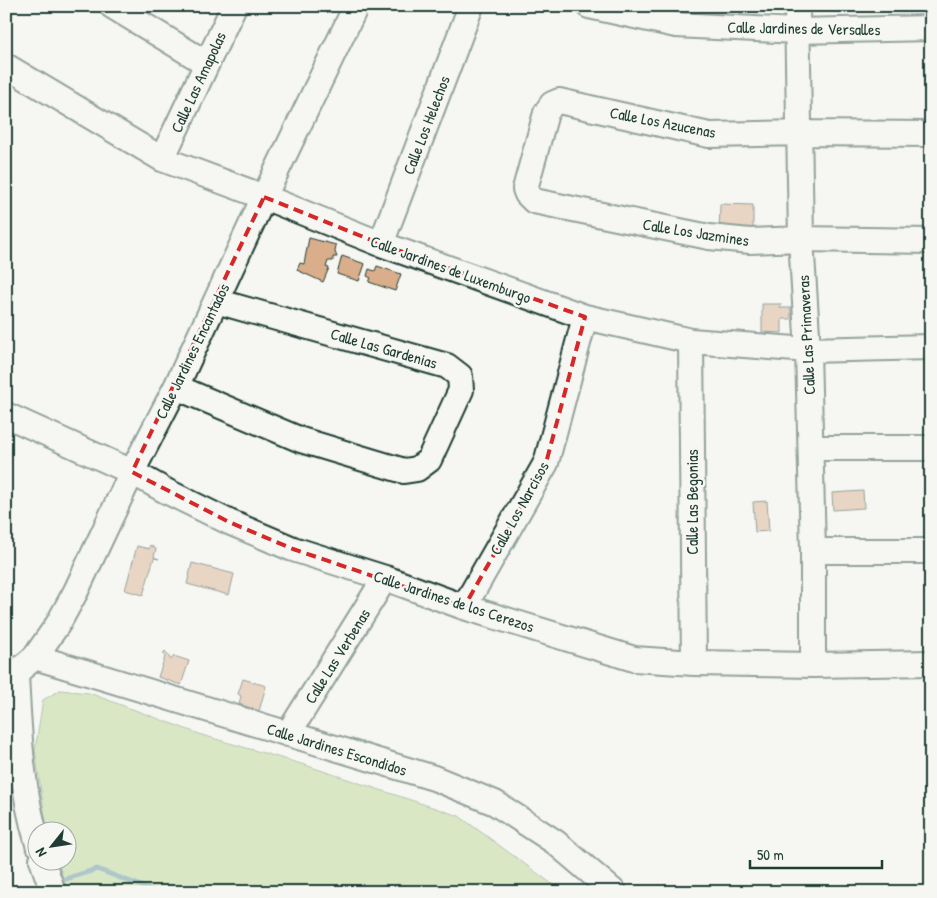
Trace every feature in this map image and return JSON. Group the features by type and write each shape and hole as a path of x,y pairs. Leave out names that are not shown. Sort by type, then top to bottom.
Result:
{"street":[{"path":"112,6 206,63"},
{"name":"Calle Las Amapolas","path":"162,159 234,6"},
{"name":"Calle Jardines Encantados","path":"11,678 35,656 58,624 76,591 132,472 176,386 264,196 356,6"},
{"name":"Calle Los Helechos","path":"381,244 471,6"},
{"name":"Calle Jardines de Versalles","path":"589,6 676,25 797,31 931,28"},
{"name":"Calle Las Primaveras","path":"797,6 801,240 808,350 811,448 813,665"},
{"name":"Calle Jardines de Luxemburgo","path":"6,66 162,159 264,196 381,244 585,317 691,341 808,350 931,347"},
{"name":"Calle Los Azucenas","path":"527,194 525,189 546,113 552,104 558,100 710,134 931,134"},
{"name":"Calle Los Jazmines","path":"527,194 534,202 709,237 750,241 931,241"},
{"name":"Calle Las Gardenias","path":"176,386 302,440 404,471 417,468 429,460 461,390 460,376 447,366 216,302"},
{"name":"Calle Los Narcisos","path":"464,606 546,463 585,317"},
{"name":"Calle Las Begonias","path":"691,341 694,663"},
{"name":"Calle Jardines de los Cerezos","path":"6,415 132,472 228,522 277,542 464,606 634,660 813,665 931,664"},
{"path":"811,448 931,448"},
{"path":"813,551 931,551"},
{"name":"Calle Las Verbenas","path":"288,734 385,578"},
{"name":"Calle Jardines Escondidos","path":"35,656 434,778 495,803 555,842 614,892"},
{"path":"11,678 25,792 32,820"},
{"path":"45,870 53,892"}],"highlighted area":[{"path":"264,197 381,244 585,317 546,463 464,607 293,549 229,522 132,472"}],"green space":[{"path":"60,690 89,693 202,735 308,766 459,816 563,892 67,892 61,870 78,870 78,820 46,820 45,817 35,750 43,700"}],"building":[{"path":"720,204 753,205 753,236 719,235"},
{"path":"309,238 336,245 335,252 337,257 333,257 333,261 328,261 326,267 329,268 323,282 297,270 300,263 304,264"},
{"path":"342,256 365,264 359,281 337,274"},
{"path":"377,266 401,274 395,291 369,282 371,278 367,276 369,269 375,271"},
{"path":"762,304 781,304 780,308 791,308 791,319 782,319 782,333 762,332"},
{"path":"863,491 864,508 833,510 832,493"},
{"path":"767,501 769,531 755,532 753,502"},
{"path":"150,545 156,549 154,557 159,559 154,558 143,595 125,590 137,546 149,549"},
{"path":"192,563 234,574 229,595 187,584"},
{"path":"165,651 171,660 174,656 189,661 181,685 158,677 165,657 163,654"},
{"path":"243,679 266,686 259,711 239,704 241,696 238,694"}],"waterway":[{"path":"56,882 97,869 157,892"},
{"path":"23,892 45,885"}]}
